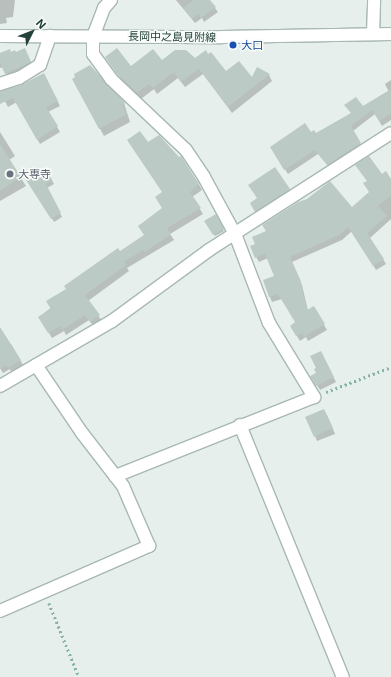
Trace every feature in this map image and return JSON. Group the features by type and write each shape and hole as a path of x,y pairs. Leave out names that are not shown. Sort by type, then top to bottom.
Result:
{"street":[{"path":"111,0 104,8 92,36 93,54 101,67 186,150 204,177 235,234 269,323 314,397 240,425 115,476"},
{"path":"373,33 374,0"},
{"name":"長岡中之島見附線","path":"0,36 222,37 373,33 391,34"},
{"path":"0,84 19,78 40,65 50,36"},
{"path":"0,386 112,321 167,280 235,234 391,133"},
{"path":"0,611 149,546 123,486 36,365"},
{"path":"240,425 342,677"}],"path":[{"path":"314,397 391,367"},
{"path":"44,592 79,677"}],"building":[{"path":"194,0 210,0 216,7 201,18 198,14 192,19 183,8"},
{"path":"25,48 31,62 5,74 0,63 0,53 10,49 11,52 15,50 16,52"},
{"path":"117,48 131,66 153,49 162,60 175,50 186,50 195,58 206,50 208,54 211,52 226,71 239,61 252,77 257,67 270,74 228,107 199,69 181,82 174,72 153,88 149,84 137,93 117,74 105,57"},
{"path":"90,65 125,103 122,105 127,114 99,129 72,79 75,77 74,74"},
{"path":"44,73 58,101 46,107 58,126 37,140 13,98 0,104 0,91 21,85"},
{"path":"391,89 391,114 379,121 372,110 351,126 361,143 327,165 315,150 284,170 270,147 305,123 311,132 314,130 316,133 351,113 344,105 356,97 363,106"},
{"path":"140,131 148,142 159,135 179,157 181,156 199,184 190,192 201,208 167,228 171,234 145,252 143,250 124,262 126,265 85,295 100,315 90,322 85,315 62,330 60,326 48,333 38,317 51,309 46,301 66,289 64,286 118,248 120,251 144,235 138,226 162,208 155,197 162,192 127,140"},
{"path":"0,144 21,177 0,191"},
{"path":"369,156 382,174 386,171 391,179 391,196 378,206 387,216 367,233 384,259 373,266 348,227 339,235 290,257 300,279 307,310 314,306 325,324 304,337 302,333 296,336 290,326 295,322 278,294 269,297 263,280 274,276 265,254 255,258 250,246 255,244 252,237 266,231 262,225 298,202 307,199 330,181 352,207 369,192 363,183 367,181 355,165"},
{"path":"275,167 290,189 255,212 250,203 257,198 248,185"},
{"path":"46,169 52,180 46,184 61,213 51,219 26,180"},
{"path":"216,214 224,229 213,235 204,221"},
{"path":"0,327 21,360 8,368 6,365 0,369"},
{"path":"321,351 334,377 316,386 310,376 316,373 314,369 316,368 310,356"},
{"path":"324,409 333,428 314,437 305,417"}],"place":[{"name":"大口","path":"233,45"},
{"name":"大専寺","path":"10,174"}]}
